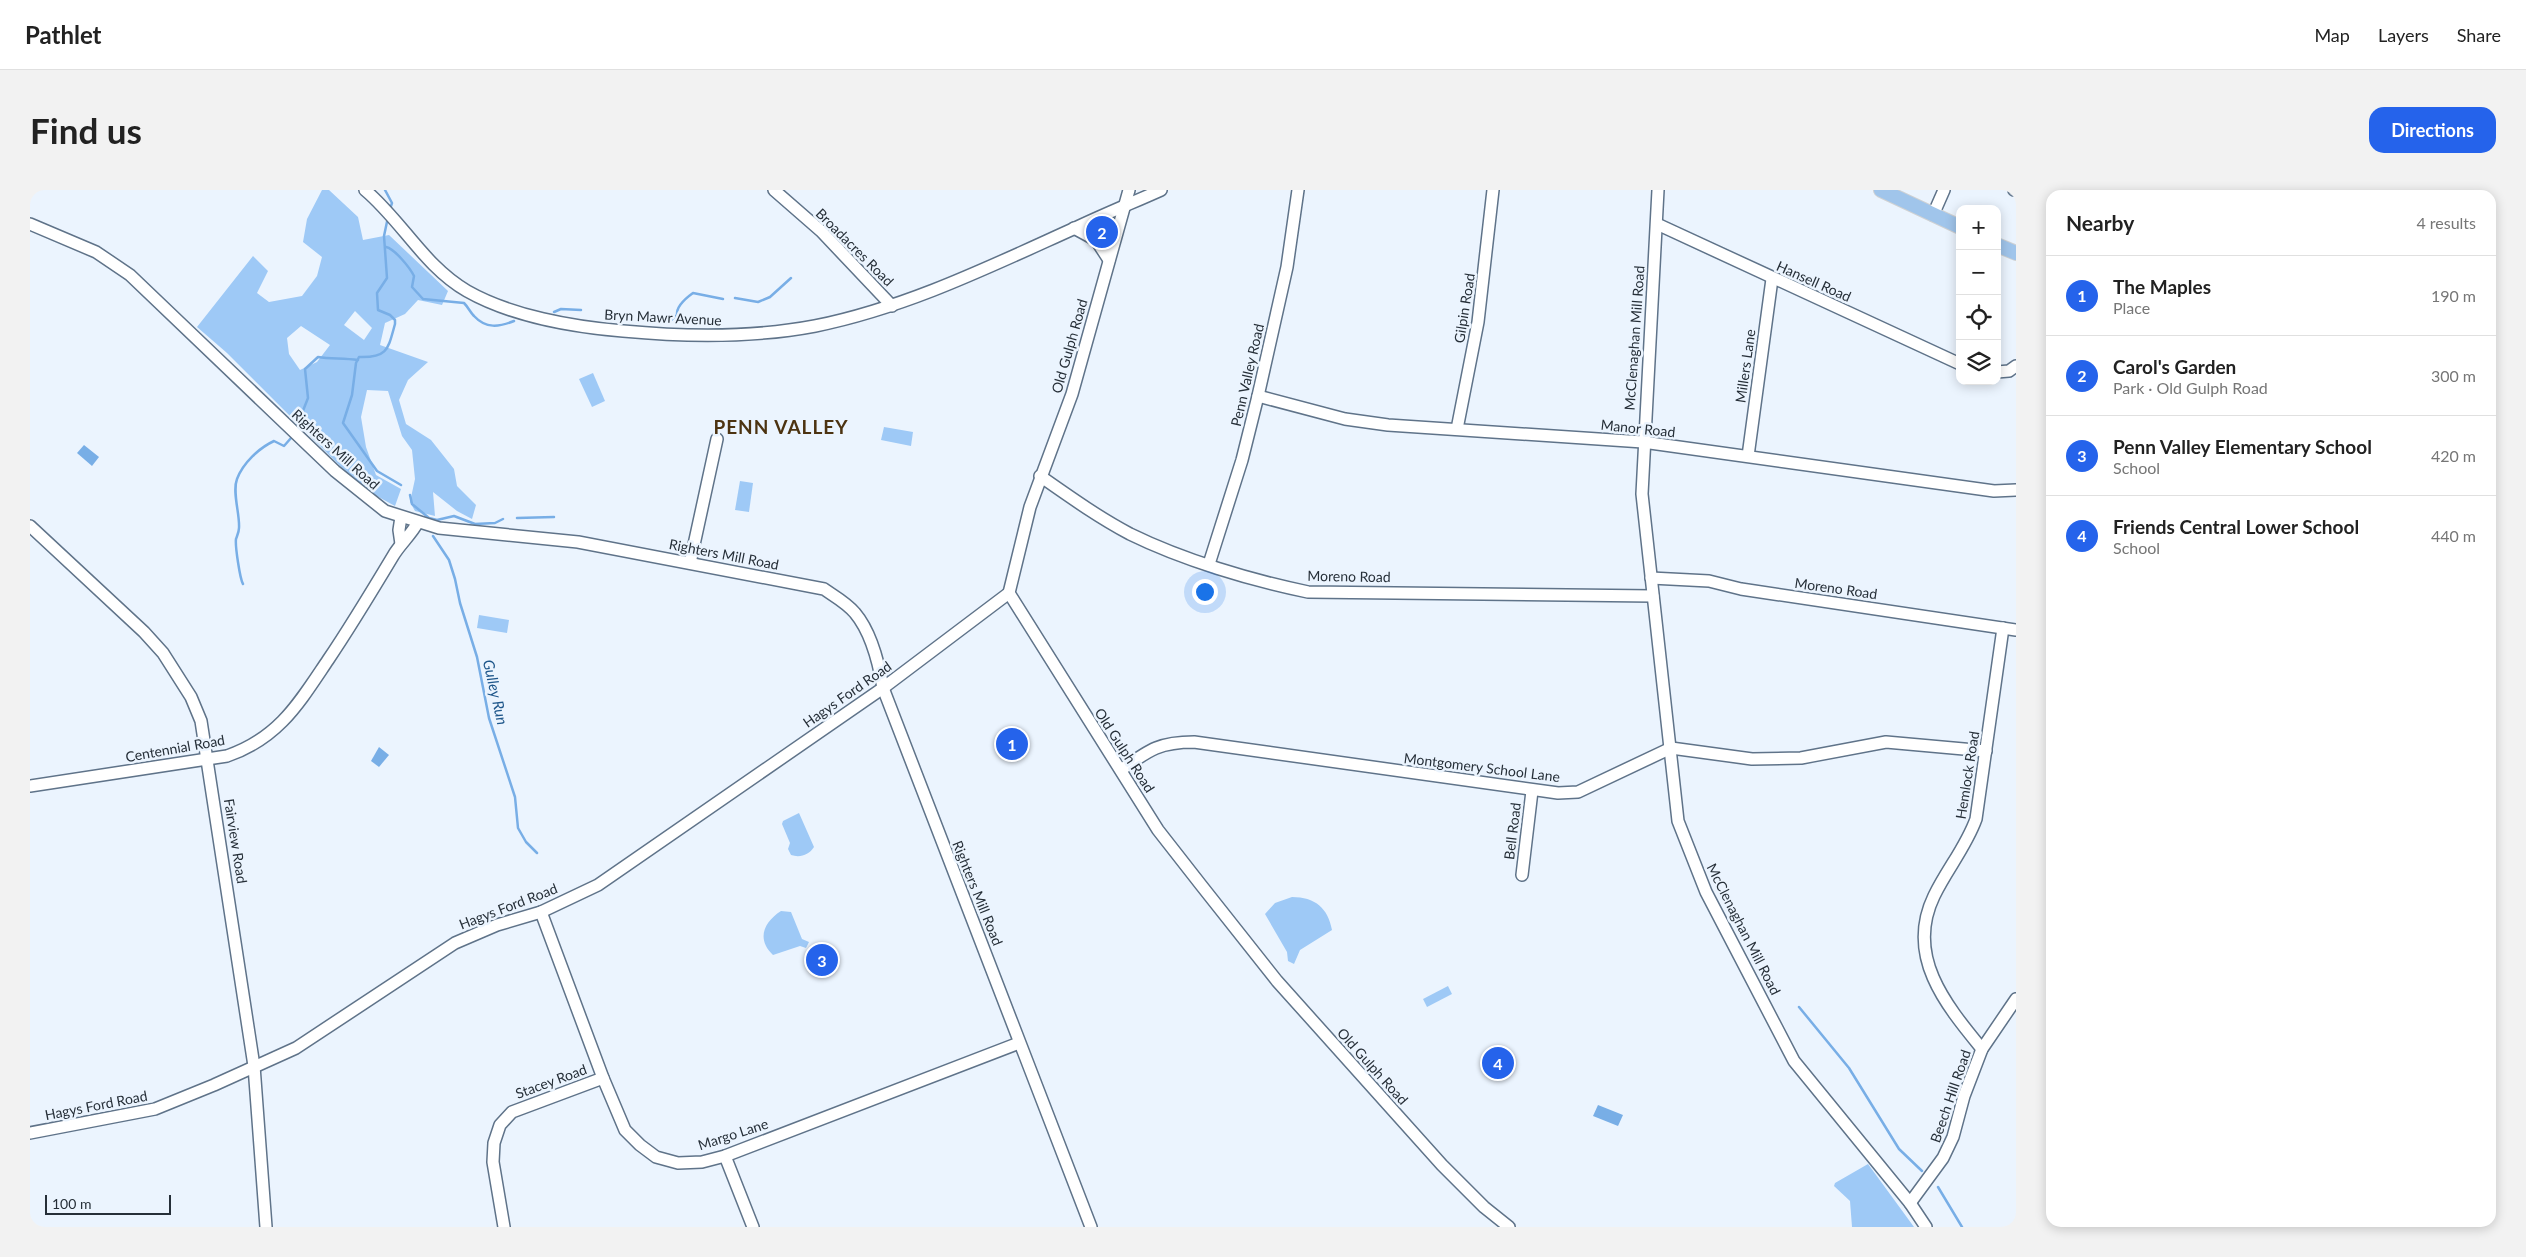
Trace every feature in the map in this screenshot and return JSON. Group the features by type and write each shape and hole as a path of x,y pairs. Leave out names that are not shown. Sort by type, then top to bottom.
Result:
{"main road":[{"path":"1881,190 1956,225"},
{"path":"2001,247 2016,254"}],"street":[{"name":"Bryn Mawr Avenue","path":"365,190 429,262 466,290 506,309 596,329 666,336 738,336 815,326 892,306 1000,263 1161,190"},
{"name":"Broadacres Road","path":"774,190 821,231 892,306"},
{"name":"Old Gulph Road","path":"1129,190 1072,394 1030,507 1009,593 1158,830 1277,981 1442,1165 1484,1208 1510,1227"},
{"name":"Penn Valley Road","path":"1208,564 1242,460 1258,396 1287,267 1298,190"},
{"name":"Gilpin Road","path":"1457,429 1478,322 1493,190"},
{"name":"McClenaghan Mill Road","path":"1658,190 1643,442 1642,494 1678,821 1706,892 1790,1052 1910,1202 1926,1227"},
{"path":"1933,215 1944,190"},
{"name":"Righters Mill Road","path":"30,224 96,252 130,275 335,471 385,511 439,528 578,542 826,591 854,612 861,623 880,670 883,688 1091,1227"},
{"name":"Hansell Road","path":"1657,224 1772,279 1956,362"},
{"path":"1074,228 1096,240 1109,260"},
{"name":"Millers Lane","path":"1748,456 1772,279"},
{"path":"2001,372 2009,371 2016,366"},
{"name":"Manor Road","path":"1258,396 1345,419 1388,425 1643,442 1994,491 2016,490"},
{"path":"690,563 717,439"},
{"name":"Moreno Road","path":"1040,476 1086,508 1132,534 1208,564 1264,583 1308,592 1653,596"},
{"path":"401,517 399,530 401,544"},
{"name":"Centennial Road","path":"30,786 228,756 253,745 286,718 357,617 401,544 418,522"},
{"name":"Fairview Road","path":"30,526 144,632 163,653 191,697 200,721 208,759 254,1066 266,1227"},
{"name":"Moreno Road","path":"1651,578 1709,581 1741,589 2016,630"},
{"name":"Hagys Ford Road","path":"30,1133 155,1109 254,1066 302,1044 455,943 497,925 541,912 598,885 883,688 1009,593"},
{"name":"Hemlock Road","path":"1982,1049 1939,992 1927,960 1925,927 1935,896 1971,834 1976,819 2003,628"},
{"name":"Montgomery School Lane","path":"1121,770 1157,746 1172,742 1194,742 1532,791 1558,793 1578,792 1671,748"},
{"path":"1671,748 1752,759 1801,758 1886,742 1986,751"},
{"name":"Bell Road","path":"1522,875 1532,791"},
{"name":"Margo Lane","path":"541,912 603,1078 625,1130 656,1157 678,1163 702,1162 725,1156 1019,1043"},
{"name":"Beech Hill Road","path":"1910,1202 1943,1158 1982,1049 2016,999"},
{"name":"Stacey Road","path":"504,1227 493,1162 494,1143 500,1125 512,1112 603,1078"},
{"path":"725,1156 753,1227"}],"shaded area":[{"path":"322,190 329,190 358,217 363,240 389,235 448,291 442,305 418,300 405,314 385,323 380,345 428,362 408,380 399,400 406,424 431,440 454,469 457,486 476,505 472,519 457,511 433,492 435,516 415,511 410,502 415,479 412,450 402,436 388,391 367,390 361,417 366,447 376,475 401,489 395,506 362,488 227,353 197,327 253,256 268,271 257,293 269,302 302,296 317,276 322,257 303,242 307,219","holes":["355,311 372,328 364,340 344,325","301,326 330,345 317,362 300,370 289,354 287,338"]},
{"path":"1108,219 1114,224 1108,244 1105,244 1090,230 1092,227"},
{"path":"593,373 605,401 592,407 579,379"},
{"path":"884,427 913,432 911,446 881,440"},
{"path":"84,445 99,457 92,466 77,453"},
{"path":"740,481 753,483 749,512 735,510"},
{"path":"479,615 509,620 507,633 477,628"},
{"path":"379,747 389,755 379,767 371,761"},
{"path":"799,813 814,847 807,854 801,856 791,855 788,849 790,843 782,824 783,821"},
{"path":"1292,897 1307,899 1319,905 1324,910 1332,930 1300,950 1294,964 1288,961 1287,952 1265,914 1275,903"},
{"path":"781,911 791,912 802,939 809,942 806,948 800,946 773,955 765,943 764,931 770,920"},
{"path":"1448,986 1452,994 1427,1007 1423,999"},
{"path":"1598,1105 1623,1115 1618,1126 1593,1116"},
{"path":"1868,1164 1914,1227 1852,1227 1850,1201 1834,1186 1835,1183"}],"waterway":[{"name":"Gulley Run","path":"385,190 392,203 390,209"},
{"name":"Gulley Run","path":"388,217 384,236 387,278 377,293 378,310 390,315 395,320 395,324 388,346 381,354 359,357 356,363 352,395 343,423 377,471 401,485"},
{"path":"386,247 398,255 409,268 414,276 412,287 423,299 464,303 479,320 488,325 503,325 514,321"},
{"path":"735,298 758,302 770,297 791,278"},
{"path":"670,321 677,315 678,308 682,302 693,293 723,299"},
{"path":"554,312 561,309 581,310"},
{"path":"297,426 308,398 305,369 318,357 358,360"},
{"path":"243,584 236,543 239,528 235,490 237,479 247,462 263,448 274,441 284,446 291,438"},
{"path":"410,495 412,504 429,518 437,520 454,516 475,524 495,523 503,519"},
{"path":"517,518 554,517"},
{"name":"Gulley Run","path":"433,536 449,560 455,579 460,603 477,657 489,718 515,797 518,828 526,842 537,853"},
{"path":"1799,1007 1849,1068 1899,1149 1922,1171"},
{"path":"1938,1187 1962,1227"}],"place":[{"name":"Carol's Garden","path":"1102,232"},
{"name":"The Maples","path":"1012,744"},
{"name":"Penn Valley Elementary School","path":"822,960"},
{"name":"Friends Central Lower School","path":"1498,1063"}],"district":[{"name":"PENN VALLEY","path":"781,426"}]}
